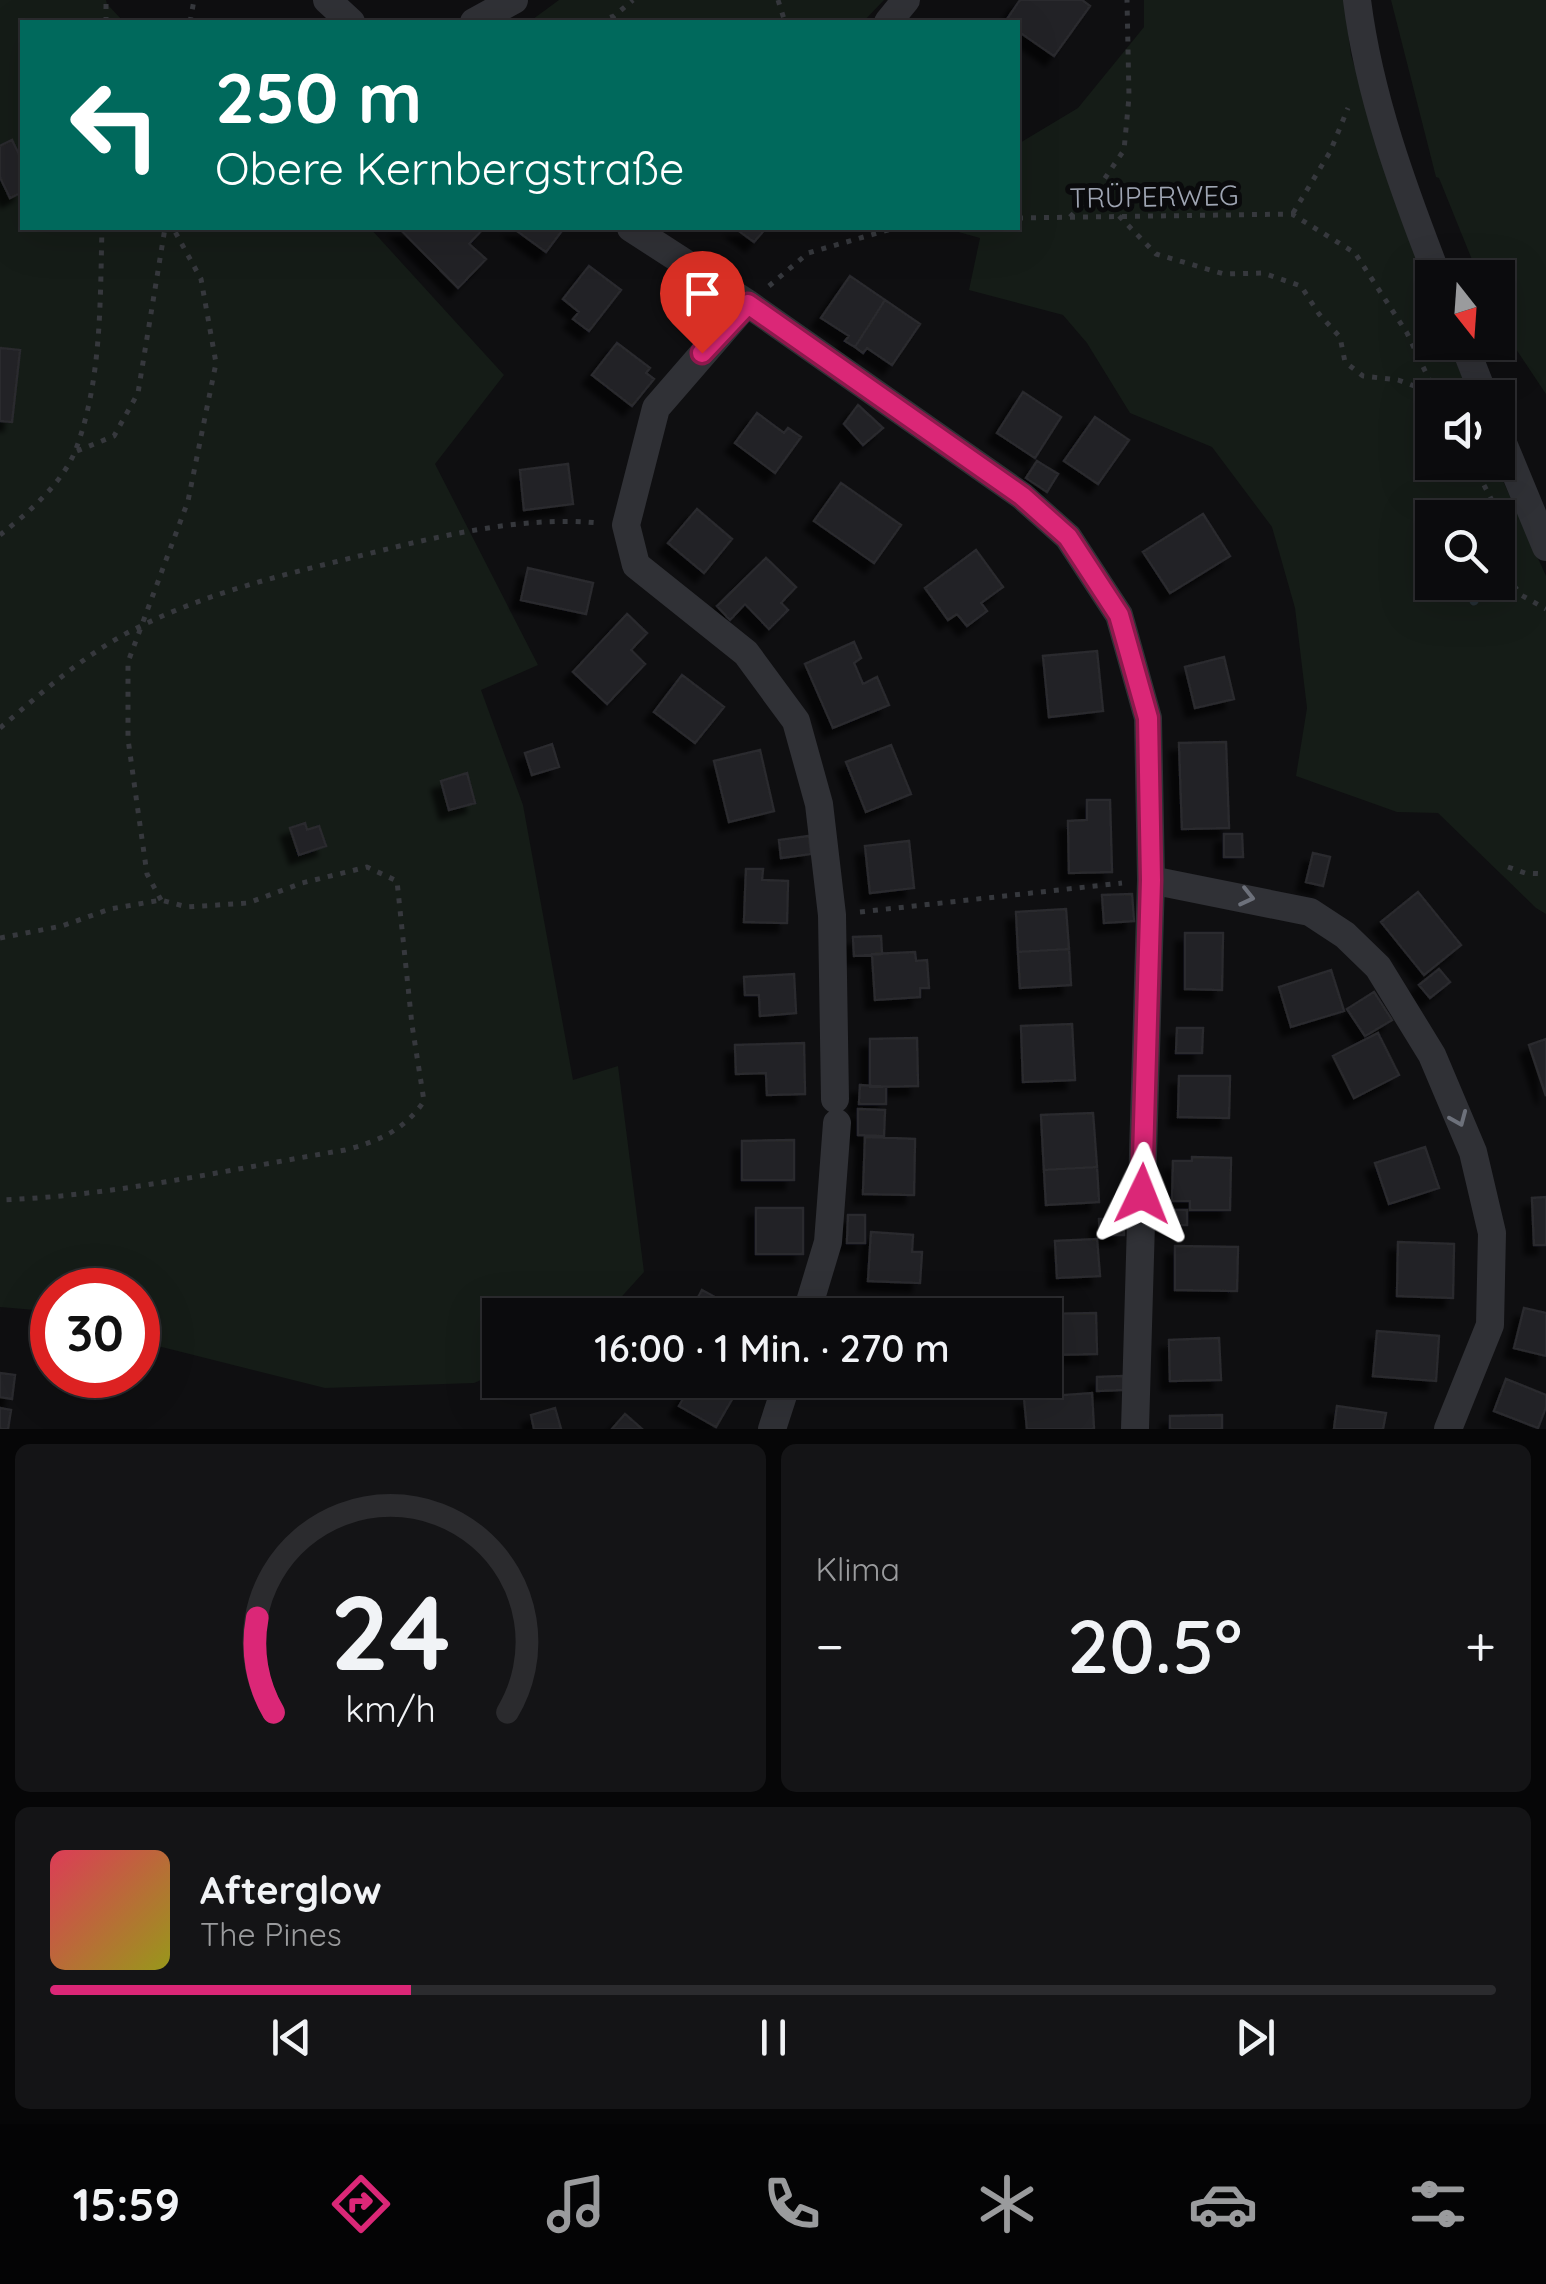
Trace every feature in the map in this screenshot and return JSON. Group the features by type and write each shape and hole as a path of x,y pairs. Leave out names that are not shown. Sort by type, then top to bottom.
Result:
{"street":[{"path":"327,0 348,20"},
{"path":"478,20 514,0"},
{"path":"890,20 906,0"},
{"path":"1357,0 1364,52 1382,117 1432,260"},
{"path":"637,230 1022,496 1068,537 1119,615 1148,718 1151,880 1135,1429"},
{"path":"748,304 656,408 626,525 636,565 746,653 796,721 819,804 832,915 836,1111 828,1242 811,1298"},
{"path":"1515,472 1546,547"},
{"path":"1151,880 1310,912 1345,935 1378,967 1432,1055 1473,1152 1492,1233 1490,1325 1448,1429"},
{"path":"772,1429 782,1398"}],"path":[{"path":"603,20 633,0"},
{"path":"1069,218 1101,184 1124,150 1129,96 1127,0"},
{"path":"1350,105 1330,152 1292,214 1355,252 1408,333 1430,380"},
{"name":"TRÜPERWEG","path":"1020,218 1292,214"},
{"path":"1119,216 1156,254 1224,274 1263,273 1301,286 1340,337 1345,362 1363,376 1398,380 1415,387"},
{"path":"0,535 48,492 75,452 88,405 100,327 102,230"},
{"path":"75,452 114,436 138,392 169,230"},
{"path":"161,900 147,874 128,739 128,662 188,501 216,363 201,278 170,230"},
{"path":"748,304 808,253 888,230"},
{"path":"0,728 72,667 139,626 226,589 444,535 584,522 626,525"},
{"path":"1515,588 1521,596 1546,610"},
{"path":"1508,866 1546,874"},
{"path":"0,938 161,900 188,907 248,903 302,883 368,867 397,882 424,1101 397,1130 375,1142 344,1150 130,1186 0,1200"},
{"path":"832,915 1151,880"}],"shaded area":[{"path":"0,0 106,0 122,20 20,20 20,230 372,230 504,375 435,464 538,665 481,690 523,805 573,1080 618,1066 644,1272 620,1298 482,1298 482,1380 474,1383 325,1388 160,1347 160,1268 30,1268 30,1310 0,1307"},
{"path":"559,0 884,0 865,20 532,20"},
{"path":"1144,0 1344,0 1351,55 1417,260 1415,360 1456,360 1463,380 1415,380 1415,480 1503,480 1512,500 1415,500 1415,600 1515,600 1515,507 1546,576 1546,914 1438,813 1397,812 1296,776 1307,708 1295,608 1272,527 1212,447 1130,413 1087,343 1063,315 969,290 980,238 951,230 1020,230 1020,143 1078,108 1144,27"},
{"path":"1391,0 1546,0 1546,394 1515,348 1515,260 1472,260 1436,177"}],"building":[{"path":"1020,0 1082,0 1090,6 1054,56 1020,32 1020,20 1006,20"},
{"path":"12,140 20,157 20,193 10,198 0,177 0,146"},
{"path":"401,230 482,230 469,244 486,259 458,288"},
{"path":"516,230 562,230 546,252"},
{"path":"738,230 764,230 754,242"},
{"path":"589,266 621,290 589,331 573,319 579,312 563,299"},
{"path":"850,276 885,300 855,347 845,341 849,336 821,318"},
{"path":"885,300 920,324 892,365 867,348 863,353 855,347"},
{"path":"617,343 650,368 646,373 654,379 632,406 592,375"},
{"path":"0,348 20,350 12,422 0,421"},
{"path":"1023,392 1061,417 1035,458 997,433"},
{"path":"858,405 883,428 863,445 844,424"},
{"path":"757,413 784,433 788,428 801,437 775,473 735,443"},
{"path":"1095,417 1129,440 1098,484 1064,461"},
{"path":"1037,461 1058,474 1047,492 1026,478"},
{"path":"568,464 573,504 524,510 520,470"},
{"path":"841,483 901,525 874,563 814,521"},
{"path":"697,509 732,539 704,573 668,543"},
{"path":"1203,514 1230,556 1170,593 1143,552"},
{"path":"976,550 1003,587 981,603 987,611 967,626 957,614 948,620 925,588"},
{"path":"766,558 796,587 781,603 788,610 769,629 745,604 730,620 717,606"},
{"path":"528,568 593,583 586,614 521,600"},
{"path":"627,614 647,633 631,650 645,664 607,704 573,672"},
{"path":"854,642 861,658 854,663 863,684 877,677 889,705 833,728 805,664"},
{"path":"1097,651 1103,711 1049,717 1043,656"},
{"path":"1224,657 1234,699 1195,708 1185,667"},
{"path":"682,675 724,707 695,743 654,712"},
{"path":"1226,742 1229,828 1182,829 1179,743"},
{"path":"552,744 559,767 532,775 525,753"},
{"path":"891,745 911,794 866,812 846,762"},
{"path":"760,750 774,811 729,822 714,761"},
{"path":"467,773 475,803 449,810 441,781"},
{"path":"1087,800 1110,800 1112,872 1069,873 1068,821 1087,820"},
{"path":"305,823 307,830 319,826 326,846 299,855 290,828"},
{"path":"1224,834 1242,834 1243,857 1224,857"},
{"path":"809,836 811,854 781,858 779,840"},
{"path":"909,841 914,888 870,893 865,846"},
{"path":"1313,853 1330,857 1323,886 1306,882"},
{"path":"746,869 763,869 762,880 788,881 787,923 744,922"},
{"path":"1418,892 1461,945 1424,975 1381,922"},
{"path":"1132,894 1134,921 1104,923 1102,895"},
{"path":"1066,909 1069,949 1018,952 1016,912"},
{"path":"1185,933 1223,933 1222,990 1185,989"},
{"path":"881,936 882,954 854,956 853,937"},
{"path":"1069,949 1071,985 1020,988 1018,952"},
{"path":"915,952 916,961 927,960 929,988 920,988 920,997 875,1000 872,954"},
{"path":"1439,969 1450,982 1430,998 1419,985"},
{"path":"1331,970 1344,1011 1291,1027 1279,987"},
{"path":"794,974 796,1013 760,1016 759,995 745,995 744,977"},
{"path":"1374,992 1392,1020 1365,1036 1347,1009"},
{"path":"1072,1024 1075,1080 1023,1082 1021,1026"},
{"path":"1177,1028 1203,1028 1202,1053 1176,1053"},
{"path":"1378,1033 1399,1075 1354,1098 1333,1056"},
{"path":"917,1038 918,1086 870,1087 870,1039"},
{"path":"1546,1039 1546,1096 1529,1045"},
{"path":"804,1043 805,1094 767,1095 766,1073 736,1074 735,1045"},
{"path":"1179,1076 1230,1076 1229,1118 1178,1117"},
{"path":"860,1085 886,1087 886,1104 859,1104"},
{"path":"858,1109 885,1110 884,1136 858,1135"},
{"path":"1093,1113 1097,1167 1044,1170 1041,1115"},
{"path":"865,1137 915,1139 914,1195 863,1194"},
{"path":"794,1140 794,1180 742,1180 742,1141"},
{"path":"1425,1147 1439,1188 1389,1204 1375,1163"},
{"path":"1192,1157 1231,1158 1230,1210 1190,1210 1190,1201 1172,1201 1173,1161 1192,1161"},
{"path":"1097,1167 1099,1202 1046,1205 1044,1170"},
{"path":"1546,1197 1546,1245 1534,1245 1532,1198"},
{"path":"756,1208 803,1208 803,1254 756,1254"},
{"path":"1162,1210 1187,1210 1187,1225 1161,1225"},
{"path":"848,1215 865,1215 865,1243 847,1243"},
{"path":"1099,1219 1123,1219 1124,1235 1100,1235"},
{"path":"871,1232 913,1235 912,1252 922,1252 920,1283 868,1281"},
{"path":"1097,1239 1100,1276 1057,1278 1055,1241"},
{"path":"1398,1242 1454,1244 1453,1298 1397,1296"},
{"path":"1175,1246 1238,1247 1237,1291 1175,1290"},
{"path":"702,1290 717,1298 698,1298"},
{"path":"1524,1308 1546,1313 1546,1356 1514,1348"},
{"path":"1096,1313 1097,1354 1062,1355 1062,1314"},
{"path":"1377,1331 1439,1336 1436,1381 1373,1376"},
{"path":"1219,1338 1221,1380 1170,1381 1169,1340"},
{"path":"0,1373 15,1375 12,1399 0,1397"},
{"path":"1123,1376 1123,1390 1097,1391 1097,1377"},
{"path":"1506,1379 1546,1395 1538,1428 1494,1411"},
{"path":"1092,1393 1094,1429 1027,1429 1024,1398"},
{"path":"684,1398 733,1398 716,1427 679,1406"},
{"path":"1337,1406 1386,1413 1383,1429 1334,1429"},
{"path":"0,1408 11,1410 8,1429 0,1429"},
{"path":"555,1408 561,1429 534,1429 531,1415"},
{"path":"625,1414 642,1429 612,1429"},
{"path":"1222,1415 1222,1429 1170,1429 1170,1416"}],"route":[{"path":"702,353 748,304 1022,496 1068,537 1119,615 1148,718 1151,880 1142,1194"}]}
